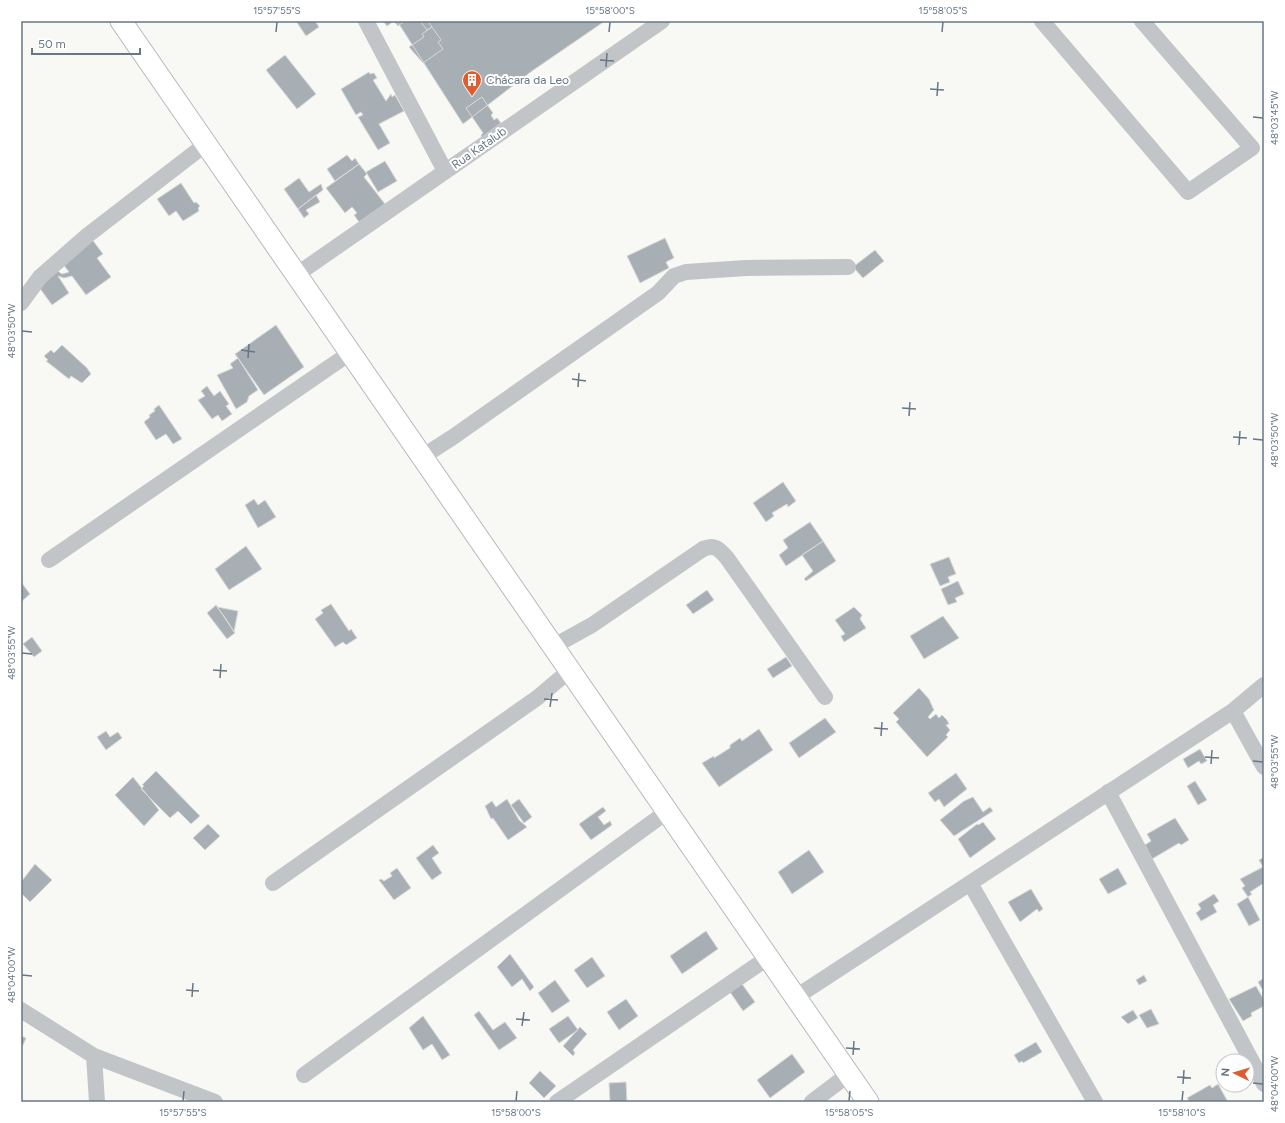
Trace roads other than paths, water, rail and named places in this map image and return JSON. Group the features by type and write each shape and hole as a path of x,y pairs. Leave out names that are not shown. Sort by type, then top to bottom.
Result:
{"main road":[{"path":"121,21 868,1102"}],"street":[{"path":"366,21 445,171"},
{"name":"Rua Katalub","path":"296,275 662,21"},
{"path":"1042,21 1188,192 1252,148 1142,21"},
{"path":"21,303 40,276 88,235 206,144"},
{"path":"422,457 453,437 658,292 674,276 686,272 746,268 848,267"},
{"path":"49,560 350,353"},
{"path":"554,646 592,625 703,549 711,546 717,547 727,558 825,697"},
{"path":"273,883 530,703 569,671"},
{"path":"796,997 1233,711 1264,686"},
{"path":"1233,711 1264,767"},
{"path":"1108,792 1264,1084"},
{"path":"304,1075 668,811"},
{"path":"970,882 1095,1102"},
{"path":"557,1102 769,957"},
{"path":"21,1010 94,1056 215,1102"},
{"path":"94,1056 97,1102"},
{"path":"812,1102 849,1074"}],"place":[{"name":"Chácara da Leo","path":"472,97"}]}
